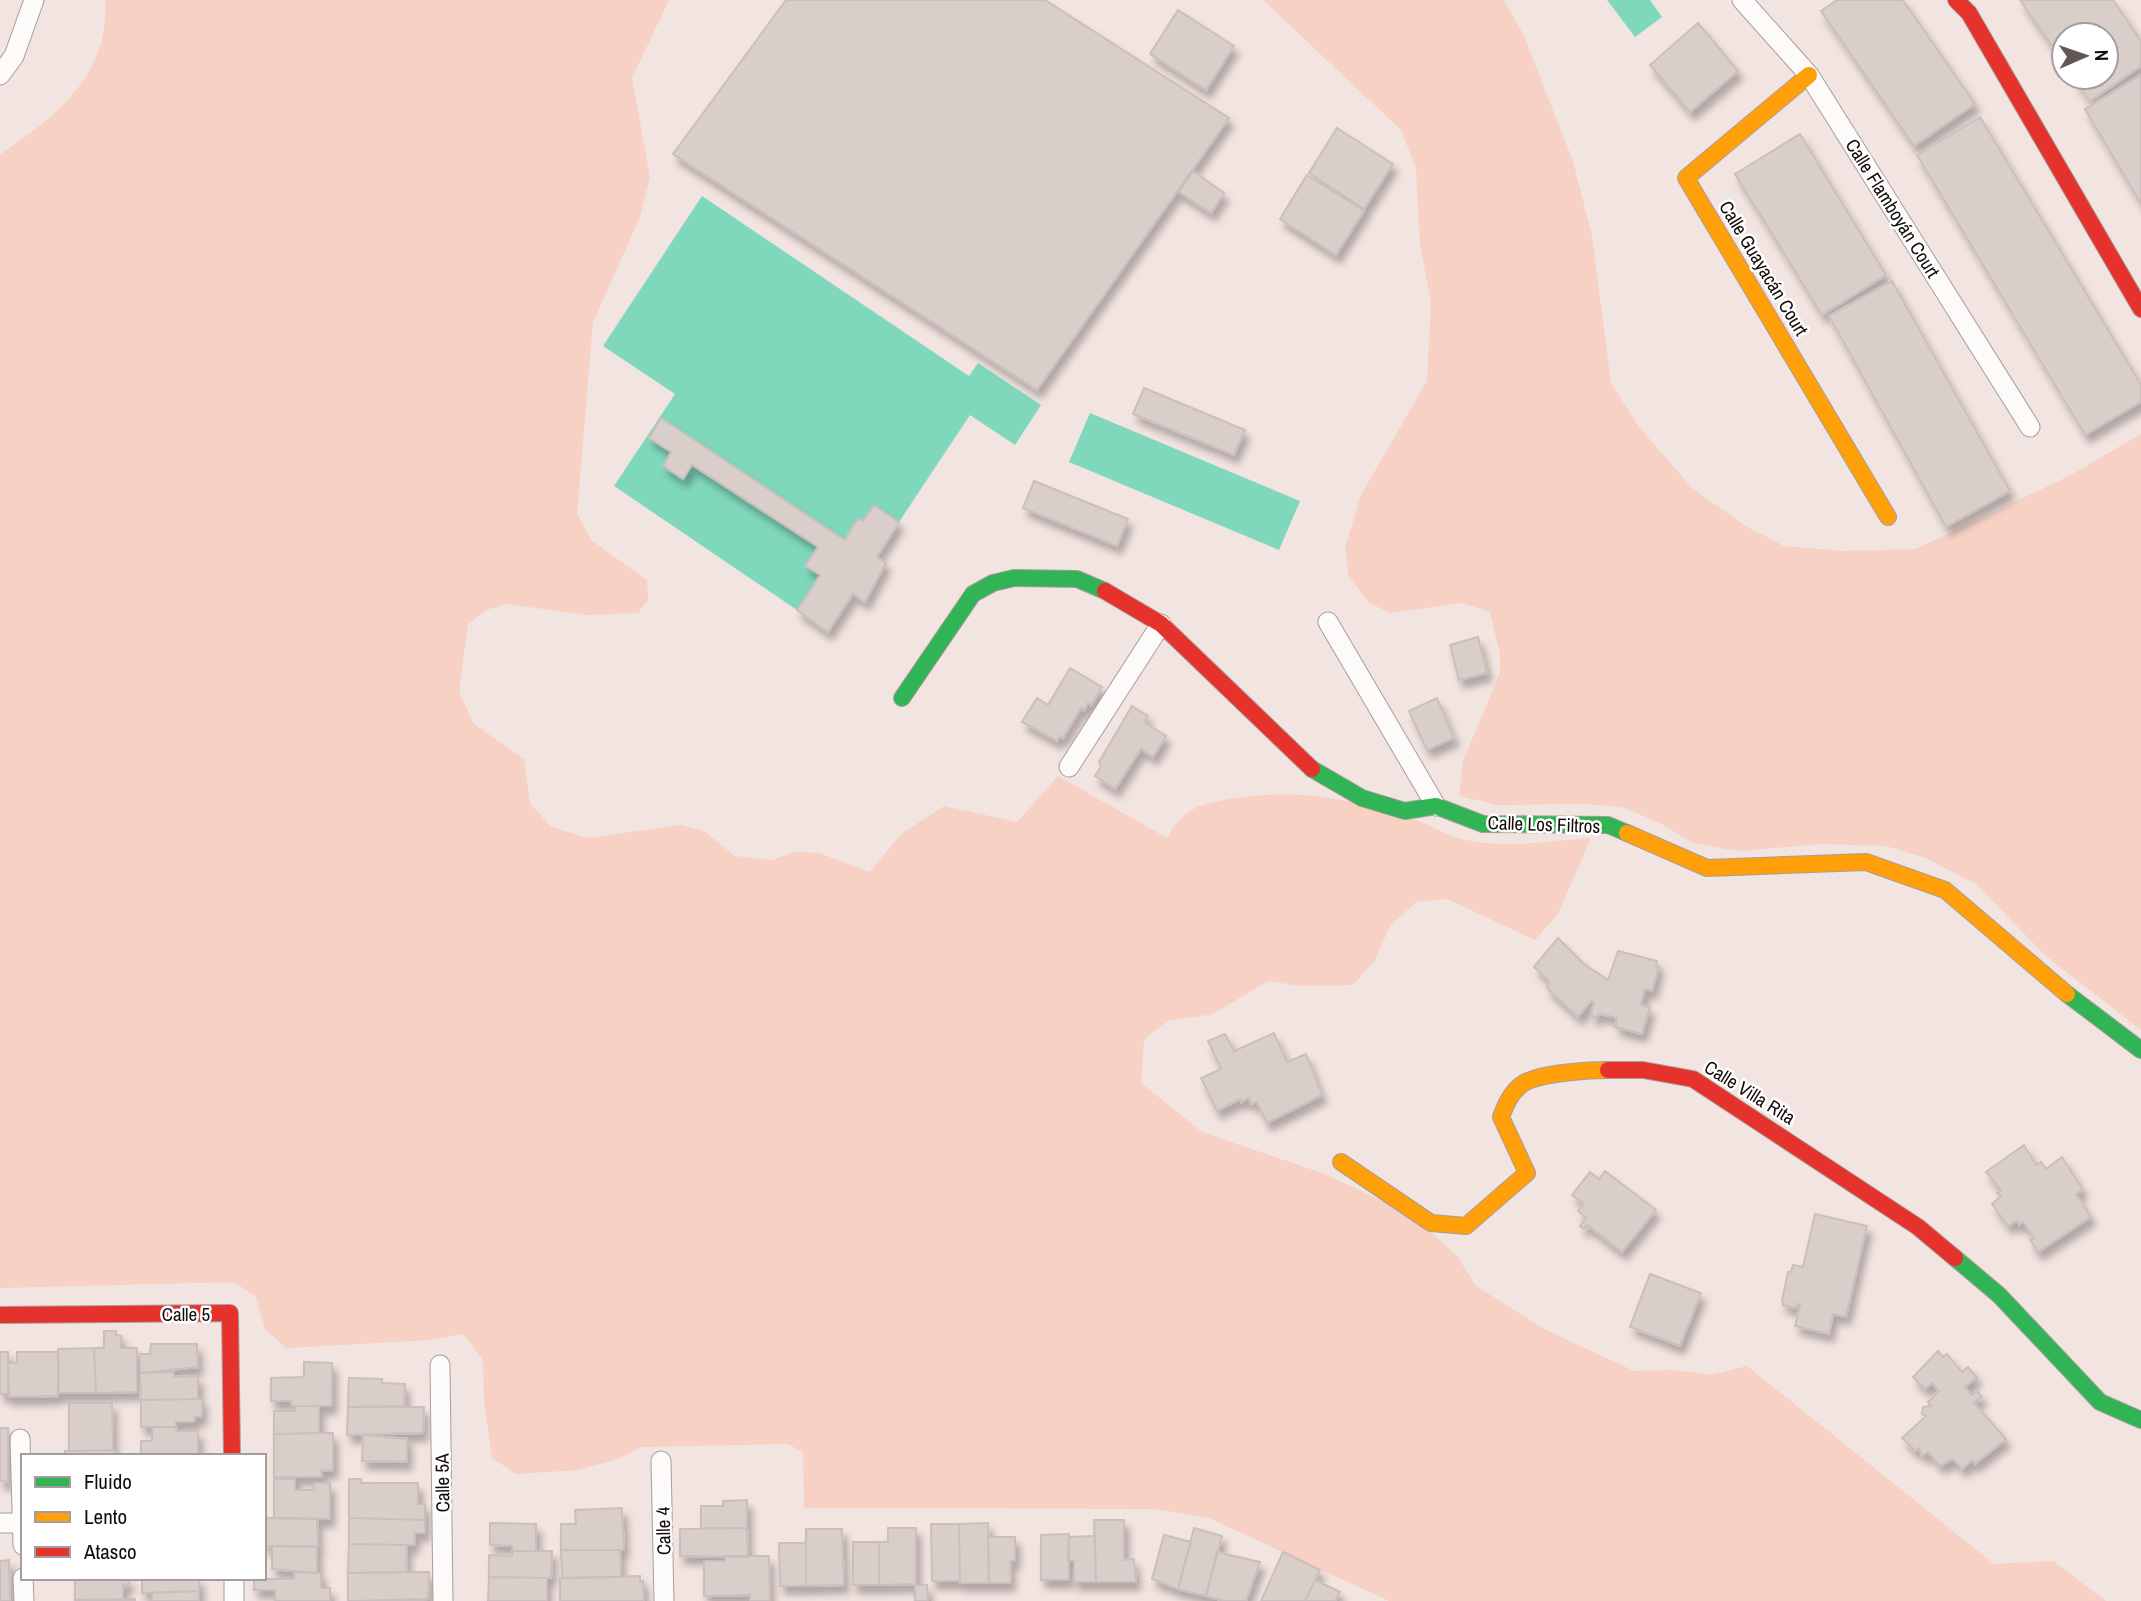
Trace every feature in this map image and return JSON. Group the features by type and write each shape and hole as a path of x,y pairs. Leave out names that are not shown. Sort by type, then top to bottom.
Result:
{"street":[{"path":"0,75 14,56 34,0"},
{"name":"Calle Flamboyán Court","path":"1742,0 1809,75 2030,427"},
{"path":"1956,0 1969,13 2141,309"},
{"name":"Calle Guayacán Court","path":"1809,75 1686,178 1888,517"},
{"name":"Calle Los Filtros","path":"902,698 973,594 993,583 1014,578 1077,579 1112,594 1161,624 1315,772 1362,798 1405,811 1436,806 1483,824 1608,825 1707,868 1866,862 1945,890 2079,1004 2141,1050"},
{"path":"1328,622 1436,806"},
{"path":"1069,766 1161,624"},
{"name":"Calle Villa Rita","path":"1341,1162 1431,1223 1466,1226 1527,1173 1501,1116 1509,1097 1524,1082 1586,1070 1643,1070 1693,1079 1918,1227 1999,1296 2100,1402 2141,1420"},
{"name":"Calle 5","path":"0,1315 230,1313 232,1454"},
{"name":"Calle 5A","path":"440,1365 443,1601"},
{"path":"20,1439 21,1481"},
{"name":"Calle 4","path":"661,1461 664,1601"},
{"path":"0,1523 21,1523"},
{"path":"23,1580 24,1601"},
{"path":"234,1580 234,1601"}],"shaded area":[{"path":"105,0 669,0 632,78 650,177 640,217 593,322 577,514 592,541 647,580 648,600 638,613 589,615 507,604 486,610 468,624 459,692 474,724 524,759 530,803 551,827 588,838 680,825 704,831 735,856 772,860 794,852 819,853 870,872 901,834 944,806 1017,822 1058,776 1167,838 1180,819 1195,808 1236,798 1284,794 1329,798 1372,807 1474,842 1524,844 1591,838 1558,914 1535,940 1447,899 1416,902 1390,926 1375,960 1353,985 1300,986 1268,981 1213,1014 1168,1021 1144,1040 1141,1083 1202,1132 1325,1174 1414,1216 1457,1256 1476,1286 1546,1330 1634,1371 1673,1370 1711,1375 1747,1366 1994,1564 2053,1561 2106,1601 1389,1601 1209,1518 1155,1509 804,1508 803,1452 788,1444 641,1447 618,1459 578,1470 516,1474 492,1458 484,1401 483,1360 463,1334 430,1340 286,1348 265,1329 256,1297 234,1282 0,1288 0,155 60,108 89,72 99,51 104,27"},
{"path":"1263,0 1504,0 1523,34 1573,161 1592,236 1611,383 1639,427 1692,488 1744,525 1784,546 1844,551 1916,549 2069,476 2141,434 2141,1030 2046,956 1976,884 1926,858 1886,846 1821,844 1738,851 1693,843 1658,822 1622,807 1582,804 1498,805 1459,796 1463,761 1500,673 1500,654 1490,612 1462,603 1391,613 1369,603 1349,577 1345,548 1361,495 1427,381 1431,303 1420,244 1416,168 1401,130"},
{"path":"1607,0 1650,0 1662,17 1635,37"},
{"path":"702,196 969,376 978,363 1041,405 1015,445 970,415 899,522 874,505 863,521 858,518 797,610 614,486 675,394 603,346"},
{"path":"1090,413 1300,501 1279,550 1069,462"}],"building":[{"path":"786,0 1045,0 1229,118 1037,390 673,154"},
{"path":"1837,0 1903,0 1975,104 1914,146 1821,11"},
{"path":"2020,0 2113,0 2141,41 2141,66 2120,80 2120,21 2050,21 2050,43"},
{"path":"1178,10 1234,46 1206,90 1150,54"},
{"path":"1698,23 1738,71 1690,112 1650,65"},
{"path":"2141,75 2141,204 2085,109 2115,91 2120,91 2120,88"},
{"path":"2083,91 2105,91 2090,101"},
{"path":"1980,117 2141,385 2141,402 2085,435 1917,155"},
{"path":"1337,128 1393,164 1364,209 1309,173"},
{"path":"1800,134 1886,275 1822,315 1735,174"},
{"path":"1193,171 1224,193 1211,213 1179,192"},
{"path":"1307,175 1364,211 1336,255 1280,219"},
{"path":"1892,281 2010,491 1946,527 1829,316"},
{"path":"1144,388 1245,430 1234,455 1133,414"},
{"path":"661,418 845,540 858,518 863,521 874,505 899,522 877,557 886,563 865,602 853,594 828,632 797,610 820,575 805,566 818,547 692,465 683,479 663,466 671,452 649,438"},
{"path":"1034,481 1128,519 1117,546 1023,508"},
{"path":"1478,637 1487,673 1459,680 1450,645"},
{"path":"1070,668 1102,687 1091,705 1088,703 1084,710 1081,708 1063,738 1060,736 1057,741 1022,722 1037,698 1048,705"},
{"path":"1437,698 1454,738 1427,750 1409,711"},
{"path":"1132,706 1148,716 1144,722 1166,736 1153,757 1141,749 1115,789 1095,776 1101,767 1099,762"},
{"path":"1558,938 1584,964 1608,980 1618,951 1657,961 1656,966 1659,967 1652,991 1645,989 1641,1005 1650,1007 1642,1034 1615,1027 1617,1018 1600,1014 1594,1018 1591,1013 1594,1003 1591,1001 1578,1017 1547,988 1549,981 1534,967"},
{"path":"1274,1033 1287,1062 1306,1054 1322,1095 1267,1123 1257,1102 1251,1104 1249,1098 1241,1102 1240,1099 1217,1111 1201,1078 1221,1069 1208,1041 1225,1034 1234,1051"},
{"path":"2024,1145 2036,1165 2041,1162 2046,1169 2062,1157 2083,1190 2076,1194 2091,1217 2038,1252 2030,1240 2034,1238 2023,1222 2019,1225 2017,1221 2008,1226 1992,1204 2001,1196 1997,1193 2001,1190 1986,1172"},
{"path":"1605,1171 1656,1210 1622,1252 1587,1225 1584,1229 1580,1226 1586,1218 1578,1211 1584,1204 1572,1195 1590,1172 1599,1179"},
{"path":"1815,1214 1867,1226 1846,1317 1833,1314 1829,1334 1795,1326 1800,1305 1797,1304 1796,1308 1783,1305 1782,1301 1788,1272 1791,1272 1793,1265 1803,1267"},
{"path":"1650,1274 1701,1293 1680,1346 1630,1327"},
{"path":"104,1331 116,1331 116,1335 121,1336 121,1348 137,1348 137,1392 96,1393 94,1348 104,1348"},
{"path":"151,1344 197,1344 198,1367 140,1373 140,1354 150,1354"},
{"path":"94,1348 96,1393 59,1393 58,1349"},
{"path":"1938,1351 1943,1357 1947,1354 1962,1372 1968,1367 1977,1377 1965,1387 1972,1395 1977,1391 1982,1397 1974,1403 2006,1439 1975,1464 1972,1460 1962,1469 1953,1459 1940,1466 1928,1452 1922,1456 1919,1448 1915,1451 1902,1438 1926,1416 1922,1414 1923,1407 1931,1406 1928,1402 1939,1391 1932,1383 1925,1389 1913,1377"},
{"path":"0,1352 8,1352 8,1394 0,1394"},
{"path":"17,1352 58,1352 58,1396 9,1397 8,1363 17,1363"},
{"path":"304,1362 332,1363 332,1406 292,1406 291,1401 271,1401 271,1378 304,1377"},
{"path":"174,1372 174,1377 198,1376 198,1399 141,1400 140,1373"},
{"path":"349,1378 382,1379 382,1383 405,1384 404,1406 348,1407"},
{"path":"202,1399 202,1417 195,1417 194,1422 176,1422 176,1427 141,1427 141,1400"},
{"path":"69,1403 112,1403 113,1450 69,1451"},
{"path":"295,1406 319,1406 319,1433 274,1434 274,1411 295,1411"},
{"path":"348,1407 424,1407 423,1433 347,1435"},
{"path":"152,1427 198,1431 198,1454 141,1454 141,1441 152,1441"},
{"path":"0,1428 8,1428 8,1482 0,1481"},
{"path":"333,1433 333,1470 321,1471 322,1477 274,1477 274,1434"},
{"path":"363,1435 407,1439 407,1462 362,1461"},
{"path":"116,1450 116,1454 65,1454 65,1451"},
{"path":"274,1479 295,1479 295,1490 314,1490 314,1483 330,1483 330,1519 274,1518"},
{"path":"349,1479 361,1479 361,1483 418,1483 418,1504 425,1504 425,1520 349,1518"},
{"path":"747,1500 747,1528 701,1528 701,1506 723,1506 723,1501"},
{"path":"622,1508 624,1550 561,1550 561,1524 576,1524 575,1510"},
{"path":"266,1518 317,1519 318,1547 266,1546"},
{"path":"349,1518 425,1520 425,1533 415,1533 414,1545 349,1544"},
{"path":"1094,1520 1124,1520 1124,1560 1134,1559 1136,1582 1096,1582"},
{"path":"490,1523 536,1524 536,1551 513,1551 512,1546 490,1545"},
{"path":"988,1523 989,1583 960,1583 959,1524"},
{"path":"931,1524 959,1524 960,1581 932,1581"},
{"path":"747,1528 748,1557 680,1556 680,1529"},
{"path":"888,1528 916,1528 916,1584 879,1585 879,1542 888,1542"},
{"path":"1194,1528 1222,1536 1206,1596 1178,1589"},
{"path":"806,1529 842,1529 844,1585 806,1586"},
{"path":"1069,1534 1069,1580 1041,1580 1041,1535"},
{"path":"1164,1535 1191,1542 1178,1589 1152,1579"},
{"path":"1095,1536 1096,1582 1074,1582 1074,1561 1068,1561 1069,1537"},
{"path":"988,1537 1015,1537 1015,1561 1010,1561 1011,1583 989,1583"},
{"path":"853,1542 879,1542 879,1585 853,1585"},
{"path":"779,1543 806,1543 806,1586 780,1586"},
{"path":"349,1544 407,1545 406,1572 348,1573"},
{"path":"272,1546 317,1546 317,1573 272,1569"},
{"path":"561,1550 620,1550 621,1577 562,1578"},
{"path":"513,1551 552,1551 551,1578 489,1577 489,1555 512,1556"},
{"path":"1217,1552 1260,1562 1246,1601 1224,1601 1206,1596"},
{"path":"1283,1552 1320,1570 1305,1601 1261,1601"},
{"path":"725,1556 769,1556 770,1601 750,1601 750,1595 704,1596 704,1561 725,1561"},
{"path":"9,1560 10,1601 0,1601 0,1561"},
{"path":"295,1572 321,1573 321,1588 330,1588 330,1601 275,1601 275,1590 254,1590 254,1580 294,1579"},
{"path":"429,1572 428,1599 348,1601 348,1573"},
{"path":"640,1576 640,1582 643,1581 644,1601 560,1601 560,1578"},
{"path":"489,1577 547,1578 547,1601 488,1601"},
{"path":"75,1580 129,1580 129,1585 123,1584 123,1599 75,1600"},
{"path":"142,1580 199,1580 199,1591 142,1593"},
{"path":"1315,1580 1340,1592 1335,1601 1305,1601"},
{"path":"915,1585 927,1585 928,1601 915,1601"},
{"path":"199,1591 199,1601 152,1601 152,1593"},
{"path":"415,1599 415,1601 364,1601"},
{"path":"75,1600 135,1601 75,1601"}],"traffic: fast":[{"path":"902,698 973,594 993,583 1014,578 1077,579 1105,591"},
{"path":"1312,769 1362,798 1405,811 1436,806 1483,824 1608,825 1627,833"},
{"path":"2067,994 2141,1050"},
{"path":"1955,1258 1999,1295 2100,1402 2141,1420"}],"traffic: slow":[{"path":"1809,75 1686,178 1888,517"},
{"path":"1627,833 1707,868 1866,862 1945,890 2067,994"},
{"path":"1341,1162 1431,1223 1466,1226 1527,1173 1501,1117 1514,1092 1521,1085 1538,1078 1563,1073 1608,1070"}],"traffic: jam":[{"path":"1956,0 1969,13 2141,309"},
{"path":"1105,591 1161,624 1312,769"},
{"path":"1608,1070 1643,1070 1693,1079 1918,1227 1955,1258"},
{"path":"0,1315 230,1313 232,1454"}]}
